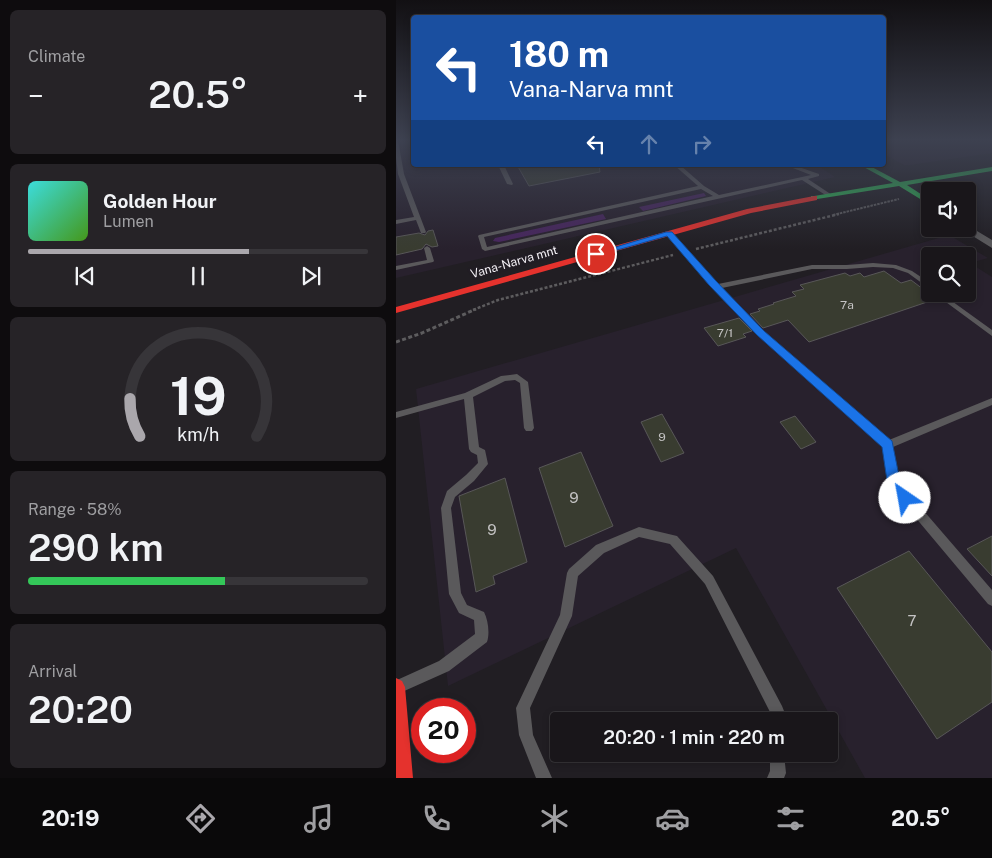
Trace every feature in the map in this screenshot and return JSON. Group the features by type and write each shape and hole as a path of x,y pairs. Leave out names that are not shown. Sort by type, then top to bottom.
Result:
{"main road":[{"path":"886,176 921,197"},
{"name":"Vana-Narva mnt","path":"396,310 750,212 829,195 940,176"},
{"path":"396,688 403,778"}],"street":[{"path":"976,234 992,245"}],"lane":[{"path":"402,176 423,232"},
{"path":"506,176 510,184"},
{"path":"690,176 718,197"},
{"path":"702,187 481,236 485,249 811,176"},
{"path":"803,178 829,195"},
{"path":"616,206 626,217"},
{"path":"396,222 418,218"},
{"path":"669,233 716,287 761,333 888,445 893,483 992,600"},
{"path":"396,268 431,260 427,248"},
{"path":"716,287 812,267 894,266 910,272 921,280"},
{"path":"949,302 992,334"},
{"path":"396,415 468,395 504,378 517,377 524,382 529,428"},
{"path":"396,688 444,666 482,638 480,616 463,609 456,594 446,508 451,494 483,464 482,454 474,449 468,395"},
{"path":"888,445 992,402"},
{"path":"544,778 526,736 522,708 566,616 574,573 600,550 639,532 673,540 709,580 777,712"},
{"path":"775,778 778,772 778,762"}],"path":[{"path":"396,342 426,333 466,312 498,300 686,251 918,195"}],"shaded area":[{"path":"396,176 835,177 396,278"},
{"path":"704,193 706,196 643,211 639,207"},
{"path":"603,214 606,219 499,242 493,241 495,238"},
{"path":"942,237 952,237 969,247 921,247 921,302 976,302 976,267 992,277 992,778 865,778 838,730 838,712 828,712 736,548 448,686 416,389"},
{"path":"976,251 988,258 976,261"}],"building":[{"path":"523,176 578,176 529,186"},
{"path":"433,230 438,246 432,247 426,244 422,249 396,255 396,237 419,233 425,235 428,231"},
{"path":"884,271 901,283 911,280 921,288 921,302 927,302 809,342 788,320 763,328 750,314 760,311 758,309 773,303 796,296 792,292 804,289 800,285 845,273 850,276 860,273 864,277"},
{"path":"739,318 752,331 743,334 746,337 718,346 704,328"},
{"path":"662,414 684,453 661,462 641,422"},
{"path":"795,416 816,442 801,449 780,422"},
{"path":"581,452 613,526 565,547 539,468"},
{"path":"505,478 527,562 493,576 495,584 476,592 459,496"},
{"path":"992,536 992,576 967,549"},
{"path":"909,551 992,652 992,702 937,739 837,588"}],"traffic: fast":[{"path":"885,176 921,197"},
{"path":"814,198 947,176"}],"traffic: jam":[{"path":"396,310 750,211 814,198"},
{"path":"396,687 403,778"}],"route":[{"path":"596,254 669,233 761,333 888,445 893,483 905,498"}]}
